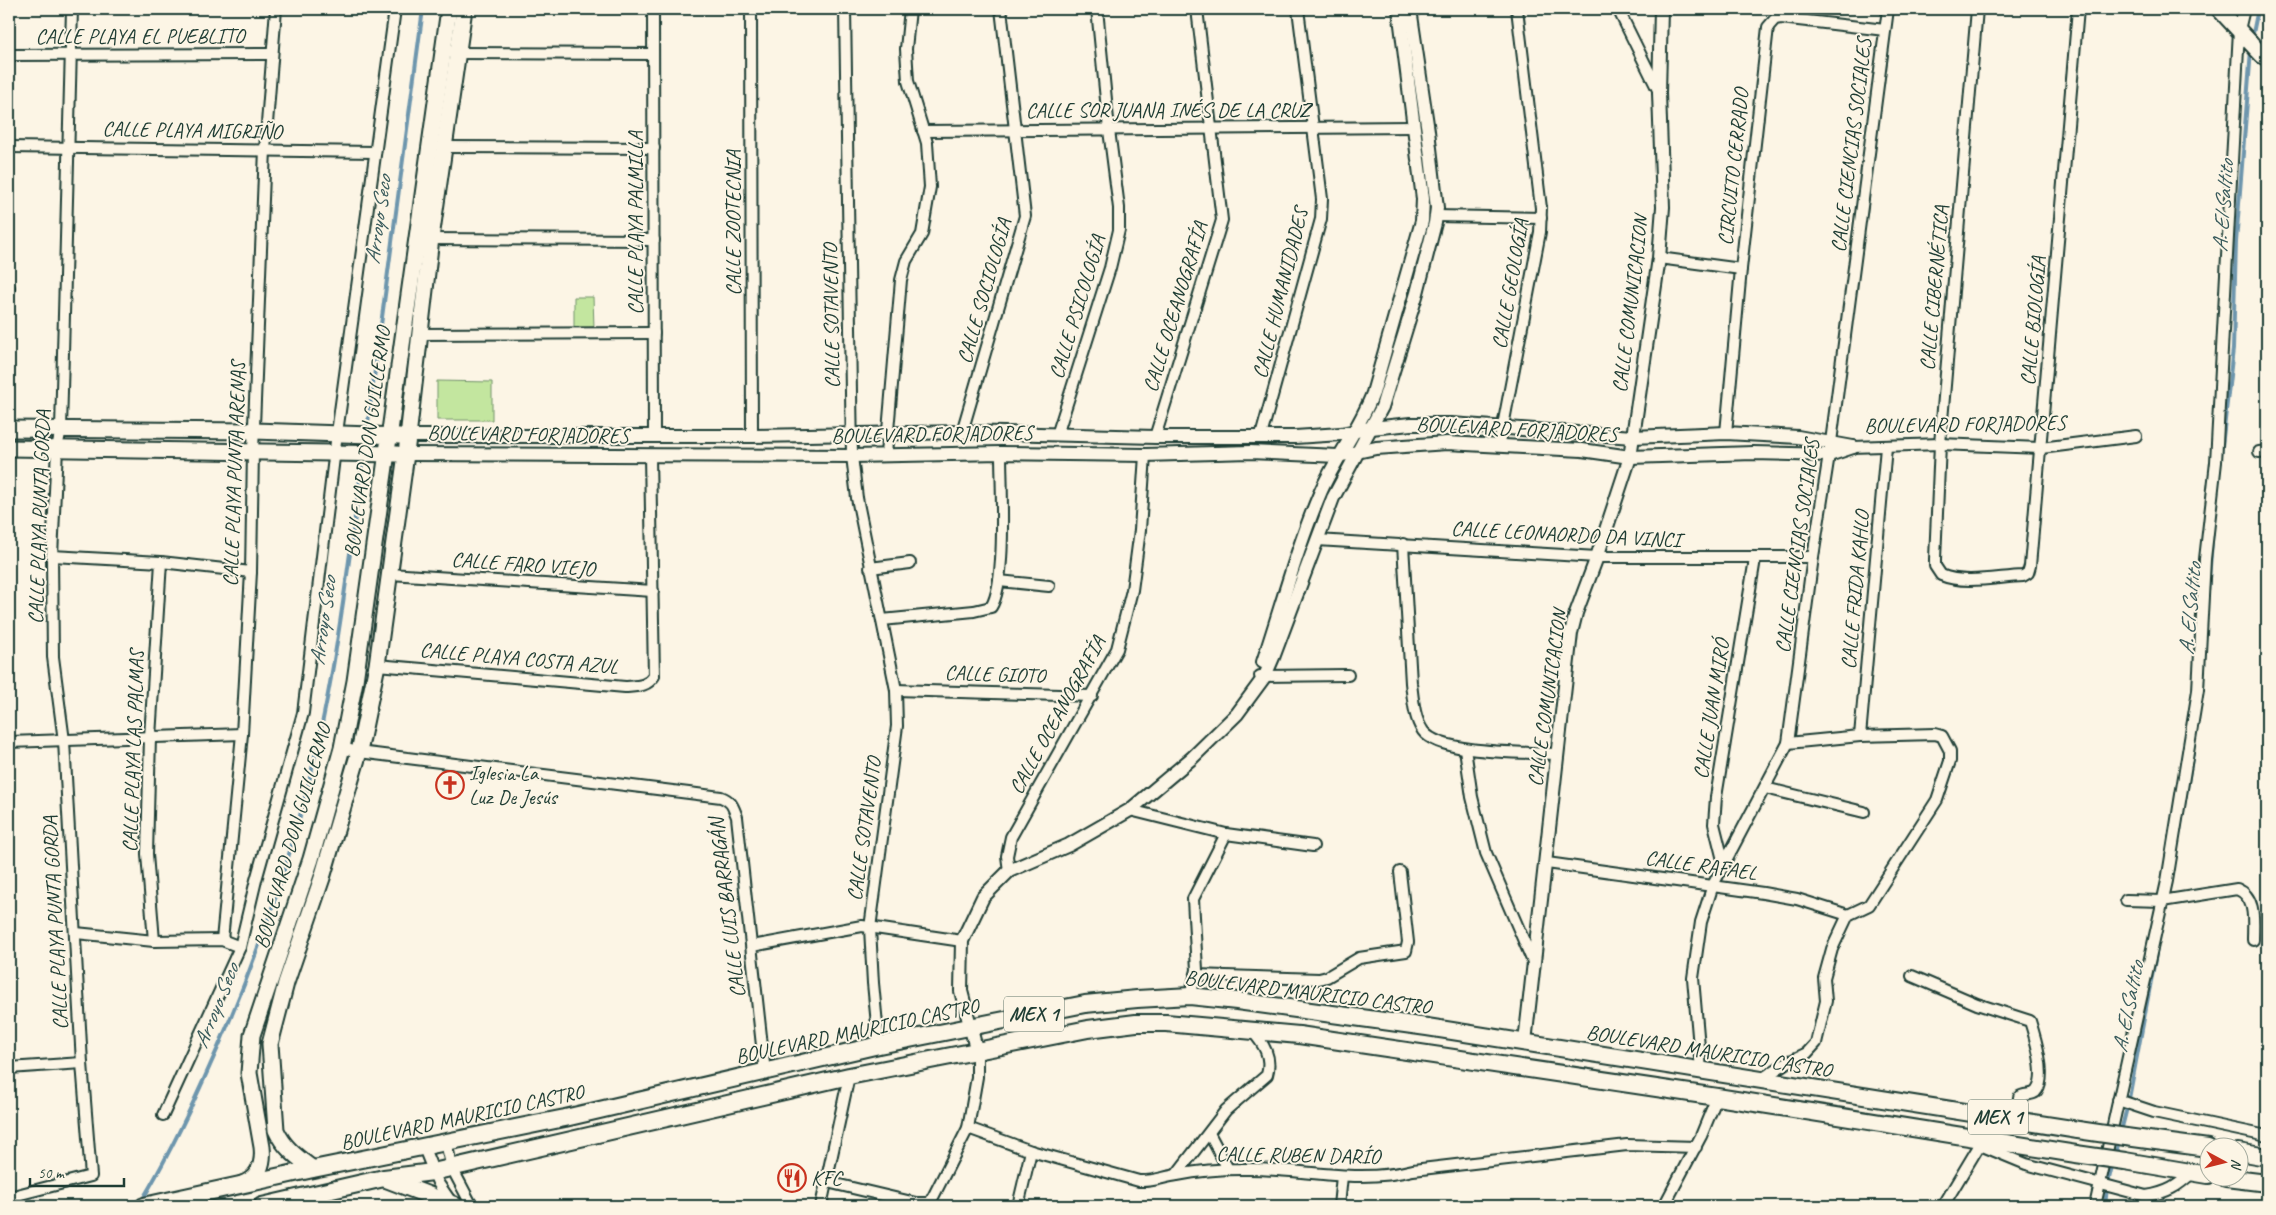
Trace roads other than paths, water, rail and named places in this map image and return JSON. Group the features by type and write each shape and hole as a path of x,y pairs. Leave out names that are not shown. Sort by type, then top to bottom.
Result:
{"main road":[{"name":"BOULEVARD DON GUILLERMO","path":"240,1185 249,1181 257,1174 263,1159 248,1073 252,1035 306,877 342,748 358,663 387,435 443,147 451,53 449,9"},
{"name":"BOULEVARD DON GUILLERMO","path":"313,1169 290,1152 281,1141 276,1130 270,1044 286,983 322,878 359,752 377,665 406,454 420,334 424,239 451,53 464,9"},
{"path":"2219,9 2267,58"},
{"name":"BOULEVARD FORJADORES","path":"9,429 408,436"},
{"name":"BOULEVARD FORJADORES","path":"9,448 406,454"},
{"name":"BOULEVARD MAURICIO CASTRO","path":"144,1206 313,1169 424,1148 765,1073 879,1045 1085,1004 1190,996 1310,1011 1524,1042 2016,1121 2198,1147"},
{"name":"BOULEVARD MAURICIO CASTRO","path":"262,1206 384,1178 452,1168 849,1076 1088,1029 1136,1023 1166,1023 1252,1030 1717,1097 1981,1142 2125,1161 2198,1173"},
{"path":"2248,1153 2267,1156"},
{"path":"384,1178 456,1206"},
{"path":"2248,1181 2267,1183"}],"street":[{"name":"CALLE PLAYA PUNTA GORDA","path":"9,1197 91,1176 82,1064 64,742 54,673 52,556 57,448 61,429 72,9"},
{"name":"CALLE PLAYA PUNTA ARENAS","path":"222,940 242,734 251,572 253,451 265,149 276,9"},
{"name":"BOULEVARD DON GUILLERMO","path":"162,1115 240,948 303,713 341,452 374,152 395,9"},
{"name":"CALLE PLAYA PALMILLA","path":"654,9 654,436"},
{"name":"CALLE ZOOTECNIA","path":"751,9 752,436"},
{"name":"CALLE SOTAVENTO","path":"845,9 852,456 857,498 870,568 896,690 897,726 870,928 879,1045"},
{"path":"886,454 886,434 902,272 906,261 922,234 928,206 930,168 923,131 908,81 906,49 910,9"},
{"name":"CALLE SOCIOLOGÍA","path":"962,432 1025,216 1001,9"},
{"name":"CALLE PSICOLOGÍA","path":"1057,435 1110,268 1119,230 1119,208 1096,9"},
{"name":"CALLE OCEANOGRAFÍA","path":"1155,437 1222,220 1197,9"},
{"name":"CALLE HUMANIDADES","path":"1262,436 1321,219 1322,199 1298,9"},
{"path":"1262,676 1297,550 1321,491 1338,456 1363,419 1373,393 1422,221 1423,199 1399,9"},
{"path":"827,1182 916,1203 930,1203 968,1128 977,1077 977,1052 961,991 962,942 983,897 1009,871 1069,845 1130,810 1208,743 1252,695 1262,676 1333,498 1377,418 1389,386 1417,293 1436,216 1428,131 1410,9"},
{"name":"CALLE GEOLOGÍA","path":"1498,445 1538,248 1541,218 1517,9"},
{"path":"1618,9 1659,93"},
{"name":"CALLE COMUNICACION","path":"1524,1042 1571,633 1576,613 1597,557 1630,457 1659,258 1663,172 1659,93 1662,9"},
{"name":"CALLE CIENCIAS SOCIALES","path":"1701,1070 1693,978 1701,922 1713,885 1788,743 1812,557 1831,442 1888,9"},
{"name":"CALLE CIBERNÉTICA","path":"1937,571 1935,559 1940,444 1977,9"},
{"name":"CALLE BIOLOGÍA","path":"1937,571 1946,577 1972,579 2023,576 2028,573 2041,448 2078,9"},
{"path":"2095,1206 2098,1184 2162,901 2180,807 2198,690 2205,559 2216,462 2239,30 2244,9"},
{"name":"CIRCUITO CERRADO","path":"1726,433 1766,34 1771,22 1775,19 1788,18 1884,30"},
{"path":"451,53 653,54"},
{"name":"CALLE PLAYA EL PUEBLITO","path":"9,55 272,54"},
{"name":"CALLE SOR JUANA INÉS DE LA CRUZ","path":"923,131 1413,127"},
{"name":"CALLE PLAYA MIGRIÑO","path":"9,147 265,149 374,152"},
{"path":"443,147 654,148"},
{"path":"1436,216 1541,218"},
{"path":"424,239 654,240"},
{"path":"1659,258 1741,269"},
{"path":"420,334 654,332"},
{"name":"BOULEVARD FORJADORES","path":"408,436 752,436 962,432 1155,437 1320,436 1411,424 1503,426 1633,437 1726,433 1798,437 1853,447 1940,444 2041,448 2136,436"},
{"name":"BOULEVARD FORJADORES","path":"406,454 852,456 1001,453 1145,455 1250,452 1338,456 1358,451 1417,444 1498,445 1582,450 1630,457 1753,453 1829,455 1853,447"},
{"name":"CALLE FRIDA KAHLO","path":"1860,736 1886,447"},
{"path":"882,620 991,607 996,598 999,581 1001,453"},
{"name":"CALLE OCEANOGRAFÍA","path":"1009,871 1007,856 1011,837 1092,696 1117,649 1126,622 1140,530 1145,455"},
{"path":"650,456 653,591"},
{"name":"CALLE LEONAORDO DA VINCI","path":"1317,540 1597,557 1755,559 1812,557"},
{"path":"1403,544 1411,683 1418,720 1422,730 1440,744 1465,749 1557,754"},
{"path":"52,556 160,562 251,572"},
{"name":"CALLE JUAN MIRÓ","path":"1724,864 1714,824 1715,805 1719,771 1755,559"},
{"name":"CALLE PLAYA LAS PALMAS","path":"154,941 147,854 150,737 160,562"},
{"path":"870,568 910,563"},
{"name":"CALLE FARO VIEJO","path":"390,574 653,591"},
{"path":"999,581 1049,586"},
{"name":"CALLE PLAYA COSTA AZUL","path":"377,665 625,687 646,685 654,676 653,591"},
{"path":"1262,676 1348,675"},
{"name":"CALLE GIOTO","path":"896,690 1092,696"},
{"path":"9,742 64,742 242,734"},
{"path":"1760,1080 1806,1053 1816,1043 1826,1001 1824,978 1832,949 1848,915 1869,905 1913,839 1937,800 1950,761 1950,751 1947,743 1942,736 1935,734 1860,736 1788,743"},
{"name":"CALLE LUIS BARRAGÁN","path":"342,748 359,752 721,796 728,800 733,805 737,817 765,1073"},
{"path":"1465,749 1472,798 1486,853 1534,962"},
{"path":"1765,788 1864,812"},
{"path":"1130,810 1226,834 1314,846"},
{"path":"1190,996 1196,975 1192,899 1226,834"},
{"name":"CALLE RAFAEL","path":"1546,863 1713,885 1797,899 1848,915"},
{"path":"1196,975 1319,979 1327,977 1359,958 1401,954 1406,951 1408,942 1400,872"},
{"path":"2126,900 2162,901 2237,889 2245,892 2252,907 2253,940"},
{"path":"752,946 855,927 962,942"},
{"path":"76,932 154,941 222,940 240,948"},
{"path":"1912,976 1977,1004 2030,1021 2040,1059 2039,1083 2034,1093 2024,1094 2019,1097 2016,1121"},
{"path":"1176,1175 1234,1102 1267,1075 1269,1067 1266,1048 1252,1030"},
{"path":"9,1068 82,1064"},
{"path":"822,1206 849,1076"},
{"path":"1664,1206 1696,1147 1717,1097"},
{"path":"2118,1100 2154,1112 2267,1136"},
{"name":"CALLE RUBEN DARÍO","path":"968,1128 1031,1152 1128,1180 1152,1182 1176,1175 1244,1168 1342,1176 1383,1176 1430,1168 1619,1146 1696,1147"},
{"path":"1209,1133 1228,1169"},
{"path":"446,1142 452,1168 472,1206"},
{"path":"1943,1206 1981,1142 2026,1164 2146,1196 2176,1188 2198,1176"},
{"path":"424,1148 433,1172 446,1196 456,1206"},
{"path":"1018,1206 1031,1152"},
{"path":"1339,1206 1342,1176"}],"waterway":[{"name":"Arroyo Seco","path":"367,430 423,9"},
{"name":"A. El Saltito","path":"2252,38 2258,9"},
{"name":"A. El Saltito","path":"2221,455 2233,349 2236,242 2251,50"},
{"name":"Arroyo Seco","path":"141,1202 182,1126 224,1033 261,939 293,842 318,744 328,694 343,606 363,457"},
{"name":"A. El Saltito","path":"2208,591 2213,529"},
{"name":"A. El Saltito","path":"2179,835 2193,753"},
{"name":"A. El Saltito","path":"2121,1131 2128,1104 2157,949"},
{"name":"A. El Saltito","path":"2115,1156 2119,1141"},
{"name":"A. El Saltito","path":"2105,1206 2113,1162"}],"place":[{"name":"Iglesia La Luz De Jesús","path":"450,785"},
{"name":"KFC","path":"792,1178"}]}
